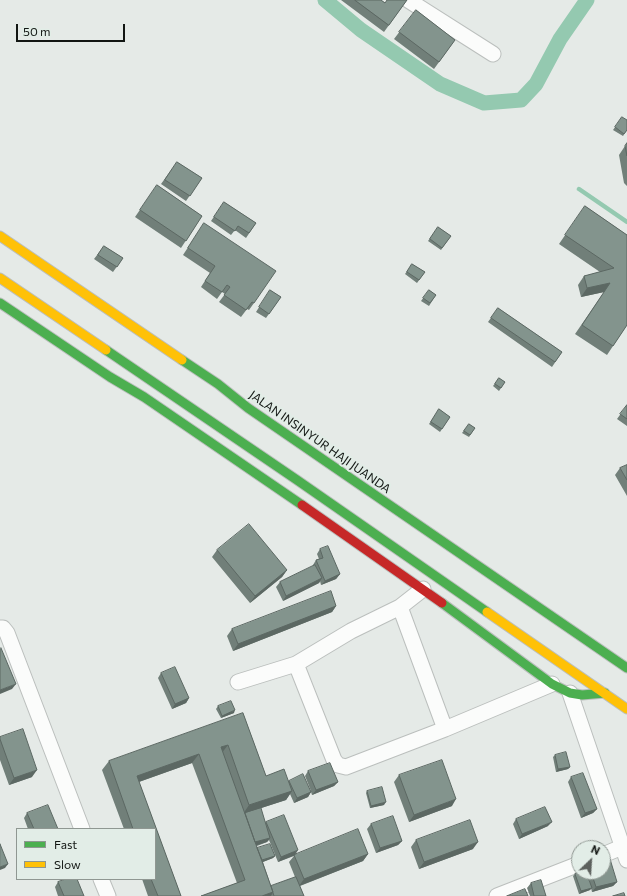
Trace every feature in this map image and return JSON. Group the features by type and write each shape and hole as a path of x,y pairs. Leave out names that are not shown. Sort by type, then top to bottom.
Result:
{"main road":[{"name":"JALAN INSINYUR HAJI JUANDA","path":"0,236 211,380 248,408 555,622 627,668"},
{"path":"0,278 540,643 627,709"},
{"path":"0,303 110,377 157,406 423,590 552,684 570,693 582,695 605,693"}],"street":[{"path":"408,0 493,54"},
{"path":"238,682 296,664 351,631 400,607 423,590"},
{"path":"400,607 445,729"},
{"path":"0,628 3,628 7,632 82,828"},
{"path":"296,664 334,760 342,766 349,766 445,729 552,684"},
{"path":"570,693 625,854 611,855"},
{"path":"497,896 571,867"},
{"path":"101,880 108,896"}],"building":[{"path":"355,0 381,0 385,3 387,0 407,0 389,25"},
{"path":"416,10 455,40 439,62 399,32"},
{"path":"622,117 627,120 627,130 624,134 615,127"},
{"path":"627,143 627,156 625,146"},
{"path":"177,162 202,178 190,196 165,180"},
{"path":"157,185 202,216 186,241 140,210"},
{"path":"224,202 256,223 249,233 238,226 235,231 214,217"},
{"path":"585,206 627,235 627,325 613,346 582,325 610,283 587,288 584,276 614,268 565,235"},
{"path":"204,223 276,271 254,303 252,302 246,310 224,295 230,287 227,285 222,292 205,281 215,266 188,248"},
{"path":"438,227 451,236 442,248 430,239"},
{"path":"104,246 123,258 117,267 98,255"},
{"path":"412,264 425,272 419,280 407,272"},
{"path":"270,290 281,297 269,314 259,307"},
{"path":"429,290 436,295 430,303 423,298"},
{"path":"498,308 562,352 555,362 491,318"},
{"path":"499,378 505,382 501,388 495,384"},
{"path":"627,405 627,419 620,414"},
{"path":"439,409 450,417 442,429 431,422"},
{"path":"469,424 475,428 470,435 464,431"},
{"path":"627,465 627,480 620,468"},
{"path":"249,524 287,570 255,596 217,550"},
{"path":"328,546 340,574 325,581 316,560 323,558 320,549"},
{"path":"315,565 322,578 286,596 280,582"},
{"path":"331,591 336,606 238,644 232,629"},
{"path":"1,648 16,684 0,690 0,649"},
{"path":"175,667 189,698 175,704 161,673"},
{"path":"231,701 235,710 222,716 218,706"},
{"path":"243,713 266,776 284,769 292,791 249,805 228,745 221,747 273,892 262,896 201,896 245,880 199,754 137,776 181,896 158,896 151,880 156,880 156,828 133,828 109,761"},
{"path":"23,729 37,770 14,778 0,737"},
{"path":"566,752 570,767 558,769 555,755"},
{"path":"442,760 456,799 414,815 399,775"},
{"path":"330,763 338,782 316,790 308,771"},
{"path":"583,773 597,809 585,813 571,777"},
{"path":"303,774 311,792 297,798 289,781"},
{"path":"382,787 386,802 371,806 367,791"},
{"path":"48,805 58,828 34,828 27,813"},
{"path":"545,807 552,822 522,834 516,819"},
{"path":"261,808 270,838 255,842 245,813"},
{"path":"284,815 298,850 281,857 266,822"},
{"path":"393,816 402,841 380,848 371,824"},
{"path":"470,820 478,842 424,862 416,840"},
{"path":"358,829 368,854 304,879 294,855"},
{"path":"0,844 8,864 0,867"},
{"path":"270,844 275,856 262,860 257,848"},
{"path":"611,862 617,882 596,887 594,880 611,880"},
{"path":"296,877 304,896 274,896 271,886"},
{"path":"63,880 77,880 84,896 64,896 58,882"},
{"path":"541,880 546,896 534,896 531,883"},
{"path":"577,880 589,880 592,888 581,891"},
{"path":"525,889 528,896 507,896"},
{"path":"624,893 625,896 613,896"}],"waterway":[{"path":"325,0 361,30 440,84 484,103 521,100 536,84 560,39 587,0"},
{"path":"579,189 627,222"}],"traffic: fast":[{"path":"0,303 110,377 144,397 302,505"},
{"path":"106,350 487,612"},
{"path":"182,360 218,384 248,408 627,668"},
{"path":"442,603 552,684 570,693 582,695 605,693"}],"traffic: slow":[{"path":"0,236 182,360"},
{"path":"0,278 106,350"},
{"path":"487,612 627,709"}],"traffic: jam":[{"path":"302,505 442,603"}]}
